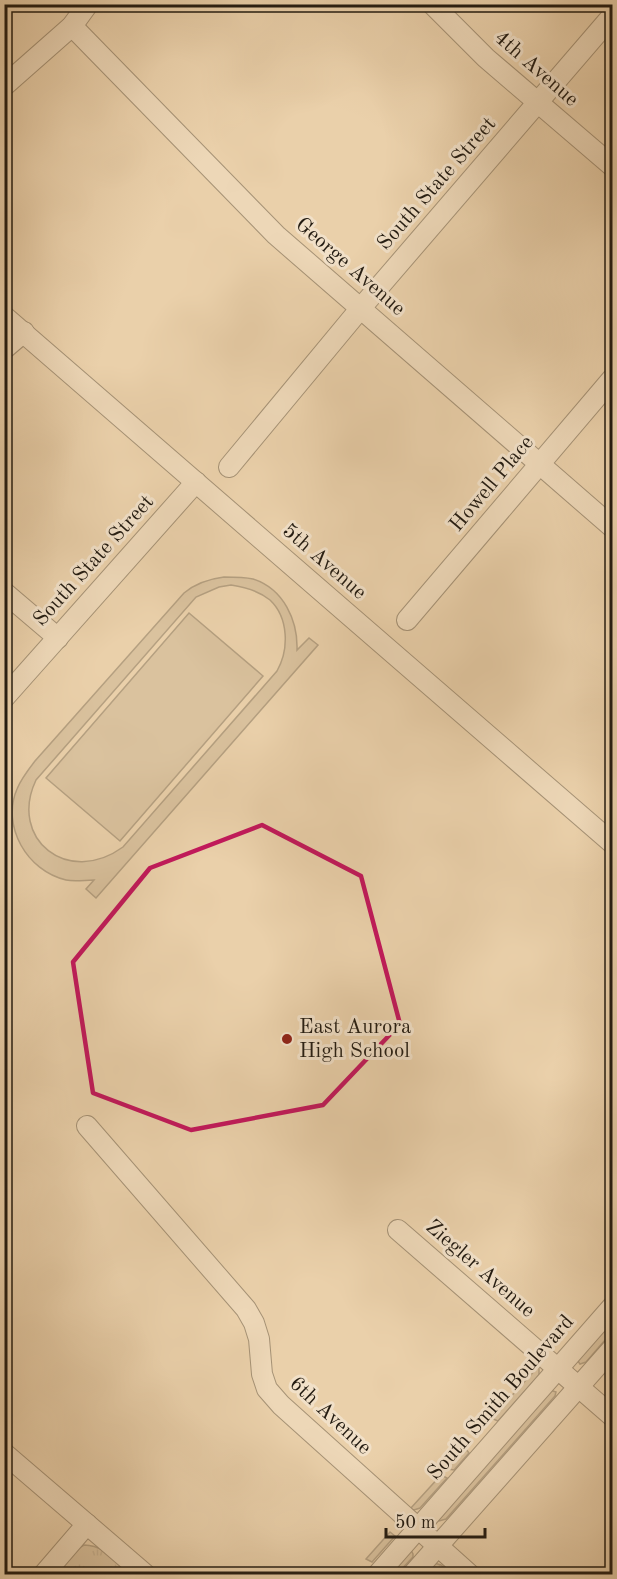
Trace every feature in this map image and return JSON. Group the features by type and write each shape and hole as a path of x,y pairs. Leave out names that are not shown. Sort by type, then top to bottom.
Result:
{"street":[{"path":"4,86 72,26 88,4"},
{"name":"4th Avenue","path":"432,4 486,58 612,166"},
{"name":"South State Street","path":"229,467 360,309 612,16"},
{"name":"George Avenue","path":"72,26 276,235 612,527"},
{"name":"5th Avenue","path":"4,316 612,843"},
{"path":"4,349 24,332"},
{"name":"Howell Place","path":"407,620 612,379"},
{"name":"South State Street","path":"4,698 196,482"},
{"path":"4,592 58,638"},
{"name":"6th Avenue","path":"87,1126 246,1309 260,1339 262,1374 267,1389 281,1405 469,1575"},
{"name":"Ziegler Avenue","path":"398,1230 612,1416"},
{"name":"South Smith Boulevard","path":"378,1575 612,1307"},
{"path":"413,1575 612,1349"},
{"path":"4,1453 145,1575"},
{"path":"44,1575 87,1524"}],"highlighted area":[{"path":"262,825 361,876 400,1024 323,1105 191,1130 93,1093 73,962 150,868"}],"green space":[{"path":"224,577 253,579 273,590 281,598 292,617 297,650 309,638 318,645 96,898 86,889 94,880 66,880 52,875 29,857 15,832 12,818 17,789 35,761 184,593 207,580","holes":["231,585 252,590 266,597 281,616 285,644 284,654 277,671 123,847 102,858 82,862 64,859 48,851 37,838 30,821 29,801 36,780 196,597 219,587"]},
{"path":"189,613 263,676 120,841 46,778"},
{"path":"612,1317 612,1332 586,1362 580,1364 576,1358"},
{"path":"539,1366 539,1375 498,1421 491,1418"},
{"path":"550,1390 556,1392 555,1396 446,1519 439,1521 437,1519"},
{"path":"465,1448 469,1453 454,1470 447,1469"},
{"path":"441,1475 447,1478 420,1508 410,1509"},
{"path":"390,1532 395,1536 372,1562 366,1559"},
{"path":"84,1545 104,1551 132,1574 52,1574"},
{"path":"411,1550 413,1557 397,1574 383,1574"},
{"path":"434,1563 441,1565 452,1574 420,1574"}],"place":[{"name":"East Aurora High School","path":"287,1039"}]}
